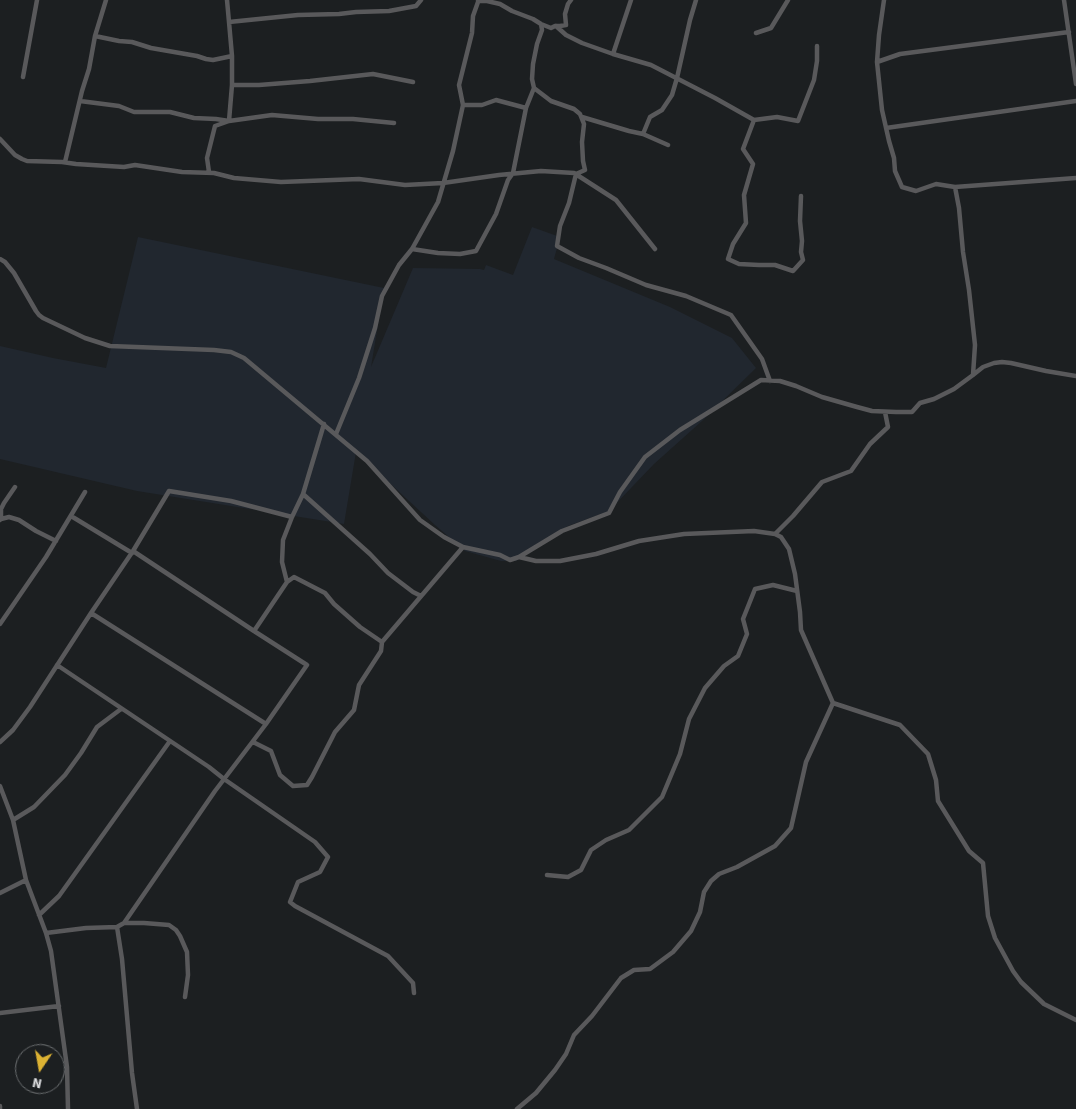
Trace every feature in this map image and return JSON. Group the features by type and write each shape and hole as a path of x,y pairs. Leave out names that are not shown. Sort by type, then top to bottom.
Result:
{"street":[{"path":"23,77 37,0"},
{"path":"65,162 89,69 95,36 106,0"},
{"path":"227,0 232,56 229,121"},
{"path":"229,22 298,15 389,11 416,6 421,0"},
{"path":"336,434 359,378 375,328 382,296 399,265 412,249 438,202 453,151 463,106 459,85 472,33 473,16 477,1 500,4 551,28 566,25 565,14 571,0"},
{"path":"613,54 631,0"},
{"path":"643,134 650,117 662,110 672,95 696,0"},
{"path":"756,33 771,28 788,0"},
{"path":"884,0 877,62 882,110 894,158 895,171 902,187 916,191 936,184 955,187 1076,178"},
{"path":"1064,0 1076,84"},
{"path":"412,249 460,254 476,251 496,214 508,180 514,173 526,108 534,88 532,79 533,64 542,30 541,24"},
{"path":"555,26 574,39 613,54 651,65 754,120 777,118 798,122 814,80 817,46"},
{"path":"877,62 900,54 1069,32"},
{"path":"95,36 132,42 151,48 206,59 213,60 232,56"},
{"path":"232,85 259,85 373,74 413,82"},
{"path":"534,88 551,102 574,109 582,117 584,124 582,142 585,170 576,174"},
{"path":"80,100 119,106 134,112 170,112 194,118 229,121"},
{"path":"463,106 496,100 526,108"},
{"path":"886,128 1076,101"},
{"path":"209,172 207,158 215,126 229,121 272,115 394,123"},
{"path":"582,117 643,134 668,145"},
{"path":"754,120 743,149 753,164 744,195 746,223 733,244 728,259 739,264 775,265 793,271 803,260 800,252 802,241 800,221 801,196"},
{"path":"0,139 15,154 27,161 115,166 134,165 182,172 209,172 234,178 281,182 359,179 405,185 443,183 541,171 574,173 616,200 655,249"},
{"path":"576,174 569,203 560,226 557,246 579,258 646,285 686,296 731,315 762,359 770,381"},
{"path":"955,187 975,345 974,375"},
{"path":"0,259 14,273 36,311 43,318 85,338 110,346 214,350 237,354 254,366 367,461 420,520 444,537 463,547 500,555 510,560 519,557 562,531 609,513 620,492 645,457 680,430 761,380 780,381 822,397 872,411 912,412 920,403 934,400 974,375 983,367 1002,362 1076,376"},
{"path":"775,534 822,482 851,471 870,444 888,427 885,412"},
{"path":"287,582 282,562 283,540 303,494 324,424"},
{"path":"15,488 1,509 0,519 19,520 56,541"},
{"path":"0,742 13,730 30,707 132,552 169,491 231,501 292,517"},
{"path":"0,624 46,557 85,492"},
{"path":"303,494 370,554 388,573 421,596"},
{"path":"46,933 86,928 117,927 124,923 224,779 266,724 307,665 132,552 71,516"},
{"path":"519,557 560,561 596,554 639,540 684,534 754,531 775,534 781,537 789,549 796,574 801,630 833,703 900,725 928,754 936,780 938,801 969,851 983,863 988,916 995,938 1012,972 1044,1004 1076,1020"},
{"path":"252,742 271,751 280,775 293,786 307,785 335,732 354,710 359,685 381,651 382,642 463,547"},
{"path":"254,630 287,582 294,577 325,593 334,604 360,627 382,642"},
{"path":"546,875 568,877 581,870 591,850 606,840 629,830 662,797 680,754 689,719 704,688 724,666 738,656 747,634 743,619 755,589 773,585 797,591"},
{"path":"91,613 266,724"},
{"path":"58,665 209,767 315,842 328,857 320,872 298,882 290,902 388,956 412,983 414,993"},
{"path":"517,1109 536,1093 555,1070 566,1054 574,1035 592,1016 621,978 634,970 650,969 673,952 691,931 700,912 704,892 711,881 719,874 737,867 775,846 791,828 806,762 833,703"},
{"path":"13,820 34,807 59,782 81,753 97,727 121,708"},
{"path":"39,915 59,896 170,741"},
{"path":"0,786 13,820 26,880 51,951 67,1068 68,1109"},
{"path":"0,893 26,880"},
{"path":"124,923 169,925 176,930 187,952 188,976 185,997"},
{"path":"117,927 137,1109"},
{"path":"0,1013 59,1006"}],"shaded area":[{"path":"532,227 560,237 554,259 670,307 732,338 756,368 702,421 654,464 609,511 568,526 516,561 501,561 465,551 356,452 344,524 137,491 0,459 0,346 106,368 138,237 384,288 371,367 413,268 484,270 486,265 513,275"}]}
